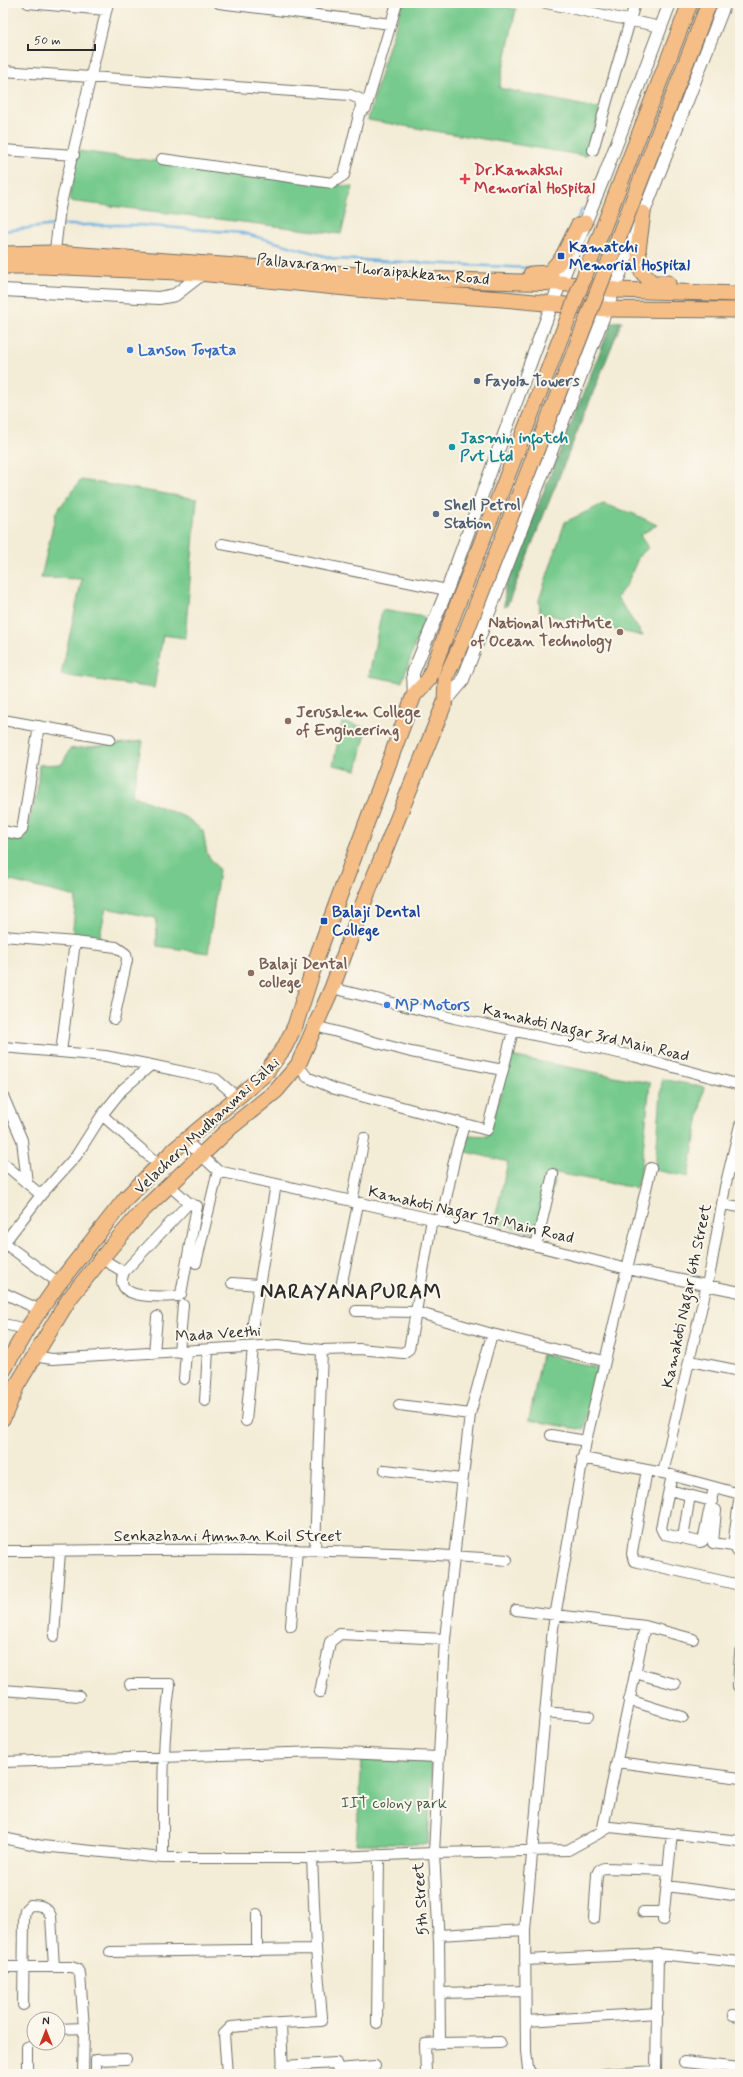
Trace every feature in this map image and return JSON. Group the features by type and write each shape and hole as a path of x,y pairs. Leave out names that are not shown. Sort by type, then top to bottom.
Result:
{"main road":[{"path":"414,696 428,679 448,629 690,3"},
{"name":"Velachery Mudhanmai Salai","path":"3,1418 17,1385 70,1298 142,1211 230,1128 276,1091 298,1065 334,981 361,909 445,702 446,677 465,635 709,3"},
{"path":"643,213 638,250 642,272 652,283 708,289"},
{"path":"438,280 448,273 543,275 549,273 562,258 578,226 585,223"},
{"name":"Pallavaram - Thoraipakkam Road","path":"3,254 356,289 503,299 607,309 739,310"},
{"name":"Pallavaram - Thoraipakkam Road","path":"3,266 54,259 438,280 560,283 616,290 739,290"},
{"name":"Velachery Mudhanmai Salai","path":"3,1371 27,1329 59,1283 126,1198 158,1164 264,1075 284,1048 295,1026 315,966 414,696"},
{"path":"315,966 334,981"}],"street":[{"path":"28,3 107,7 74,155 60,208 58,236 54,259"},
{"path":"219,3 391,24"},
{"path":"360,112 366,108 397,3"},
{"path":"546,3 661,27"},
{"path":"593,150 635,3"},
{"path":"414,696 413,673 447,590 560,283 607,170 670,3"},
{"path":"445,702 462,682 607,309 616,290 643,213 725,3"},
{"path":"3,71 350,95 360,99 360,112 344,175 332,183 162,159"},
{"path":"3,150 74,155"},
{"path":"3,290 159,298 174,295 202,274"},
{"path":"222,544 447,590"},
{"path":"3,720 110,739"},
{"path":"3,831 18,834 22,830 38,726"},
{"path":"3,936 75,942 116,948 126,954 127,960 114,1019"},
{"path":"61,1052 75,942"},
{"name":"Kamakoti Nagar 3rd Main Road","path":"334,981 454,1018 633,1056 740,1085"},
{"path":"315,1026 411,1052 503,1070"},
{"path":"298,1065 307,1077 335,1089 487,1130 513,1031"},
{"path":"3,1047 105,1056 151,1064 216,1079 237,1097"},
{"path":"59,1283 4,1243 41,1195 76,1156 102,1115 122,1090 151,1064"},
{"path":"3,1096 22,1140 27,1183"},
{"path":"102,1115 158,1164"},
{"path":"416,1312 437,1220 464,1125"},
{"name":"Kamakoti Nagar 6th Street","path":"683,1538 664,1534 661,1528 669,1490 667,1474 722,1204 740,1125"},
{"path":"341,1287 364,1138"},
{"name":"Kamakoti Nagar 1st Main Road","path":"186,1141 218,1171 355,1203 437,1220 627,1269 740,1292"},
{"path":"3,1163 41,1195"},
{"path":"532,2074 528,2069 525,1991 525,1930 555,1614 582,1458 651,1168"},
{"path":"196,1263 218,1171"},
{"path":"536,1246 553,1174"},
{"path":"252,1329 276,1184"},
{"path":"169,1185 193,1204 209,1208"},
{"path":"193,1204 181,1294 179,1296 133,1295 126,1289 123,1280 124,1272 193,1204"},
{"path":"722,1204 740,1207"},
{"path":"102,1259 124,1272"},
{"path":"232,1283 259,1285"},
{"path":"6,1294 40,1310"},
{"path":"183,1305 182,1352 184,1379"},
{"path":"356,1311 416,1312 492,1334 604,1361"},
{"name":"Mada Veethi","path":"34,1356 52,1359 278,1345 322,1350 359,1349 403,1353 409,1349 416,1312"},
{"path":"154,1353 157,1317"},
{"path":"3,1324 27,1329"},
{"name":"5th Street","path":"440,2043 439,1943 434,1853 445,1639 453,1555 470,1414 492,1334"},
{"path":"246,1421 253,1347"},
{"path":"205,1402 208,1350"},
{"path":"315,1550 322,1350"},
{"path":"690,1361 740,1371"},
{"path":"399,1405 470,1414"},
{"path":"551,1435 586,1441"},
{"path":"582,1458 667,1474 716,1487 740,1494 733,1546 713,1543 716,1487"},
{"path":"385,1470 462,1479"},
{"path":"647,1470 632,1546 634,1561 740,1586"},
{"path":"690,1496 683,1538 703,1541 716,1487"},
{"path":"669,1490 712,1501"},
{"path":"740,1528 737,1551 740,1554"},
{"path":"54,1636 60,1550"},
{"path":"291,1626 297,1550"},
{"name":"Senkazhani Amman Koil Street","path":"3,1551 315,1550 453,1555 507,1560"},
{"path":"516,1610 645,1626 693,1640"},
{"path":"602,1832 645,1626"},
{"path":"320,1692 330,1642 340,1634 445,1639"},
{"path":"740,1652 738,1686 740,1687"},
{"path":"635,1673 675,1684"},
{"path":"130,1684 170,1684 165,1722 163,1758 163,1858"},
{"path":"3,1690 79,1696"},
{"path":"629,1700 683,1717"},
{"path":"545,1712 589,1716"},
{"path":"3,1762 320,1752 438,1757"},
{"path":"617,1762 740,1778"},
{"path":"3,1838 42,1846 163,1858 312,1858 568,1850 610,1828 740,1841"},
{"path":"643,1912 664,1916 672,1834"},
{"path":"377,2023 379,1856"},
{"path":"227,2074 224,2034 226,2030 231,2027 321,2021 322,2017 316,1949 312,1858"},
{"path":"594,1919 597,1874 599,1870 604,1868 668,1870"},
{"path":"666,1886 740,1896"},
{"path":"23,2004 24,1919 25,1910 30,1905 42,1905 48,1909 51,1916 54,1967"},
{"path":"256,1914 256,1950"},
{"path":"439,1943 439,1935 525,1930"},
{"path":"110,1952 316,1949"},
{"path":"525,1960 658,1954 740,1962"},
{"path":"604,2074 656,2071 658,1954"},
{"path":"3,1967 71,1967 77,1969 80,1974 84,2028 83,2074"},
{"path":"440,1993 525,1991"},
{"path":"526,2021 658,2013"},
{"path":"281,2023 283,2070 336,2063 338,2071 374,2066"},
{"path":"66,2029 84,2028"},
{"path":"426,2074 425,2044 500,2042"},
{"path":"27,2051 27,2074"},
{"path":"96,2074 96,2060 126,2059"},
{"path":"684,2062 740,2068"}],"green space":[{"path":"403,3 481,3 516,9 499,88 600,109 586,156 368,120 383,65"},
{"path":"78,151 353,187 341,234 69,201"},
{"path":"622,321 507,606 504,607 505,587 612,322"},
{"path":"81,480 197,499 185,638 163,635 154,688 61,675 82,579 41,578 56,512"},
{"path":"603,504 634,514 657,525 640,535 648,548 639,556 627,584 617,597 643,636 540,613 539,600 565,522"},
{"path":"382,610 425,617 402,682 369,676"},
{"path":"342,722 367,728 357,770 333,765"},
{"path":"143,741 132,795 187,818 203,831 207,854 219,870 208,953 157,946 156,918 106,908 99,939 72,938 76,897 3,879 3,839 24,841 37,792 39,765 62,764 70,749"},
{"path":"511,1056 650,1083 641,1170 636,1188 556,1173 541,1235 494,1223 508,1162 463,1151 469,1135 488,1136"},
{"path":"662,1079 704,1087 688,1177 655,1170"},
{"path":"542,1354 598,1368 584,1430 529,1420"},
{"name":"IIT colony park","path":"362,1760 432,1762 428,1844 356,1844"}],"waterway":[{"path":"577,221 582,209"},
{"path":"3,231 56,225"},
{"path":"61,225 138,225 243,233 335,259 530,268"}],"place":[{"name":"Dr.Kamakshi Memorial Hospital","path":"465,179"},
{"name":"Kamatchi Memorial Hospital","path":"561,256"},
{"name":"Lanson Toyata","path":"130,350"},
{"name":"Fayola Towers","path":"477,381"},
{"name":"Jasmin infotch Pvt Ltd","path":"452,447"},
{"name":"Shell Petrol Station","path":"436,514"},
{"name":"National Institute of Ocean Technology","path":"620,632"},
{"name":"Jerusalem College of Engineering","path":"288,721"},
{"name":"Balaji Dental College","path":"324,921"},
{"name":"Balaji Dental college","path":"251,973"},
{"name":"MP Motors","path":"387,1005"}],"district":[{"name":"NARAYANAPURAM","path":"351,1292"}]}
